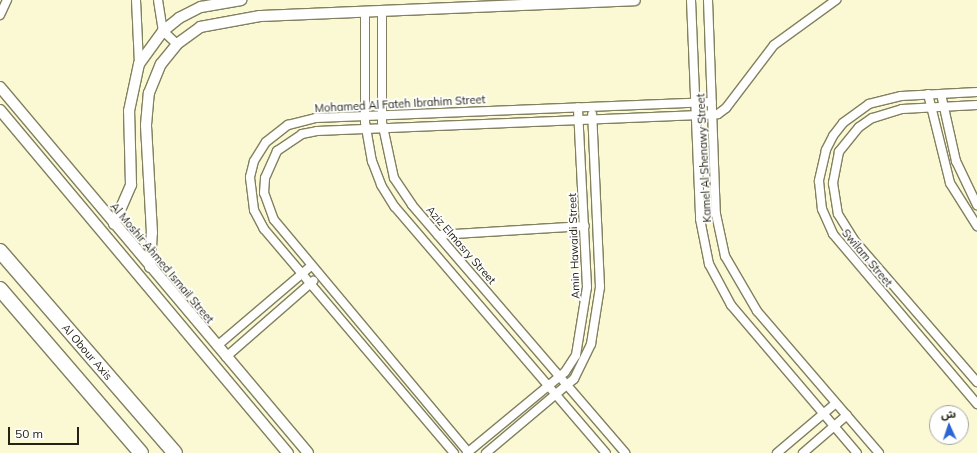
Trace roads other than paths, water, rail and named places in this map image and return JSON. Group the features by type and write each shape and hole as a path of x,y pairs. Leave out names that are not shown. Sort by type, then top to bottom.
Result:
{"highway":[{"name":"Al Obour Axis","path":"0,251 175,453"},
{"path":"0,289 141,453"}],"street":[{"path":"0,15 7,0"},
{"path":"136,0 139,64"},
{"path":"158,0 163,31 177,44"},
{"path":"114,224 131,185 131,90 139,64 163,31 201,7 241,0"},
{"path":"150,267 152,233 146,125 149,93 161,64 177,44 200,27 238,18 382,10 635,0"},
{"name":"Kamel Al Shenawy Street","path":"690,0 700,219 709,264 730,305 857,453"},
{"name":"Kamel Al Shenawy Street","path":"708,0 716,214 725,256 757,311 879,453"},
{"path":"712,114 726,108 774,45 836,0"},
{"name":"Aziz Elmasry Street","path":"382,10 381,116 382,128 394,178 438,235 625,453"},
{"path":"365,11 366,128 376,173 391,201 606,453"},
{"name":"Al Moshir Ahmed Ismail Street","path":"0,87 308,453"},
{"path":"131,90 141,95 149,93"},
{"name":"Swilam Street","path":"977,92 884,98 860,109 843,123 826,150 820,195 826,222 836,239 977,404"},
{"path":"928,94 948,176 976,222"},
{"path":"941,94 956,161 977,205"},
{"name":"Mohamed Al Fateh Ibrahim Street","path":"454,453 301,274 258,220 250,194 254,161 266,142 288,125 316,118 712,102"},
{"name":"Swilam Street","path":"977,105 931,107 887,112 859,127 838,158 834,198 854,240 977,382"},
{"name":"Amin Hawaidi Street","path":"468,453 560,376 576,355 584,320 585,226 578,107"},
{"path":"486,453 568,386 579,373 589,351 599,300 592,107"},
{"path":"0,110 288,453"},
{"name":"Mohamed Al Fateh Ibrahim Street","path":"468,453 281,231 268,208 264,193 269,164 277,151 302,134 366,128 712,114"},
{"path":"438,235 585,226"},
{"path":"217,346 311,266"},
{"path":"226,357 320,276"},
{"path":"257,312 266,322"},
{"path":"777,453 836,403"},
{"path":"513,414 522,424"},
{"path":"803,453 847,415"},
{"path":"431,426 440,419"}]}
